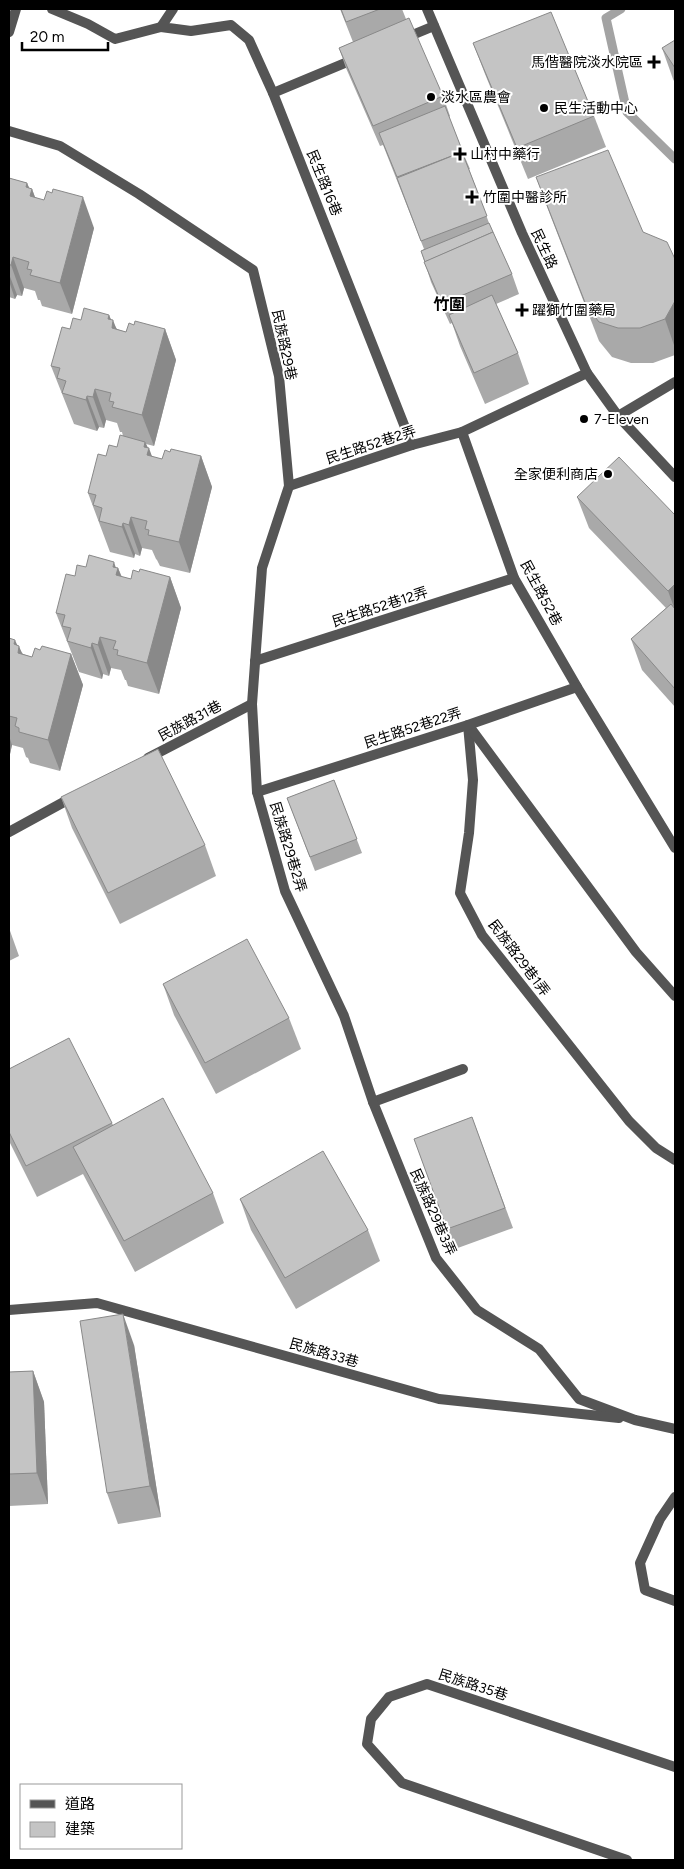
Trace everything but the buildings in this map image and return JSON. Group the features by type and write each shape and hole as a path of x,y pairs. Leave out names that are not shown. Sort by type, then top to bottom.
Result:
{"street":[{"path":"9,32 16,9"},
{"path":"52,9 88,24 115,39 161,27 172,9"},
{"name":"民生路","path":"427,9 522,234 587,373 618,416 675,477"},
{"name":"民生路16巷","path":"161,27 190,31 231,25 249,40 273,93 412,445"},
{"path":"398,41 434,26"},
{"path":"273,93 363,56"},
{"name":"民族路29巷","path":"9,131 60,146 139,194 253,270 279,376 289,486 262,568 252,704"},
{"path":"462,432 587,373"},
{"path":"618,416 675,382"},
{"name":"民生路52巷2弄","path":"289,486 412,445 462,432"},
{"name":"民生路52巷","path":"462,432 514,578 577,687 675,848"},
{"name":"民生路52巷12弄","path":"255,661 514,578"},
{"name":"民生路52巷22弄","path":"257,792 468,725 577,687"},
{"name":"民族路31巷","path":"140,762 252,704"},
{"name":"民族路29巷2弄","path":"252,704 257,792 285,891 344,1016"},
{"path":"468,725 636,952 675,996"},
{"name":"民族路29巷1弄","path":"468,725 473,780 469,833 460,893 482,935 629,1121 656,1148 675,1160"},
{"path":"9,832 80,794"},
{"name":"民族路29巷3弄","path":"344,1016 373,1102 436,1258 477,1310 538,1349 579,1399 634,1420"},
{"path":"373,1102 462,1070"},
{"name":"民族路33巷","path":"9,1310 97,1303 439,1399 634,1420"},
{"path":"634,1420 675,1429"},
{"path":"675,1497 660,1519 640,1563 646,1590 675,1601"},
{"name":"民族路35巷","path":"627,1860 402,1783 367,1744 371,1719 389,1697 428,1684 675,1767"}],"waterway":[{"path":"621,9 606,18 627,112 675,159"}],"place":[{"name":"馬偕醫院淡水院區","path":"654,62"},
{"name":"淡水區農會","path":"431,97"},
{"name":"民生活動中心","path":"544,108"},
{"name":"山村中藥行","path":"460,154"},
{"name":"竹圍中醫診所","path":"472,197"},
{"name":"躍獅竹圍藥局","path":"522,310"},
{"name":"7-Eleven","path":"584,419"},
{"name":"全家便利商店","path":"608,474"}],"district":[{"name":"竹圍","path":"449,304"}]}
